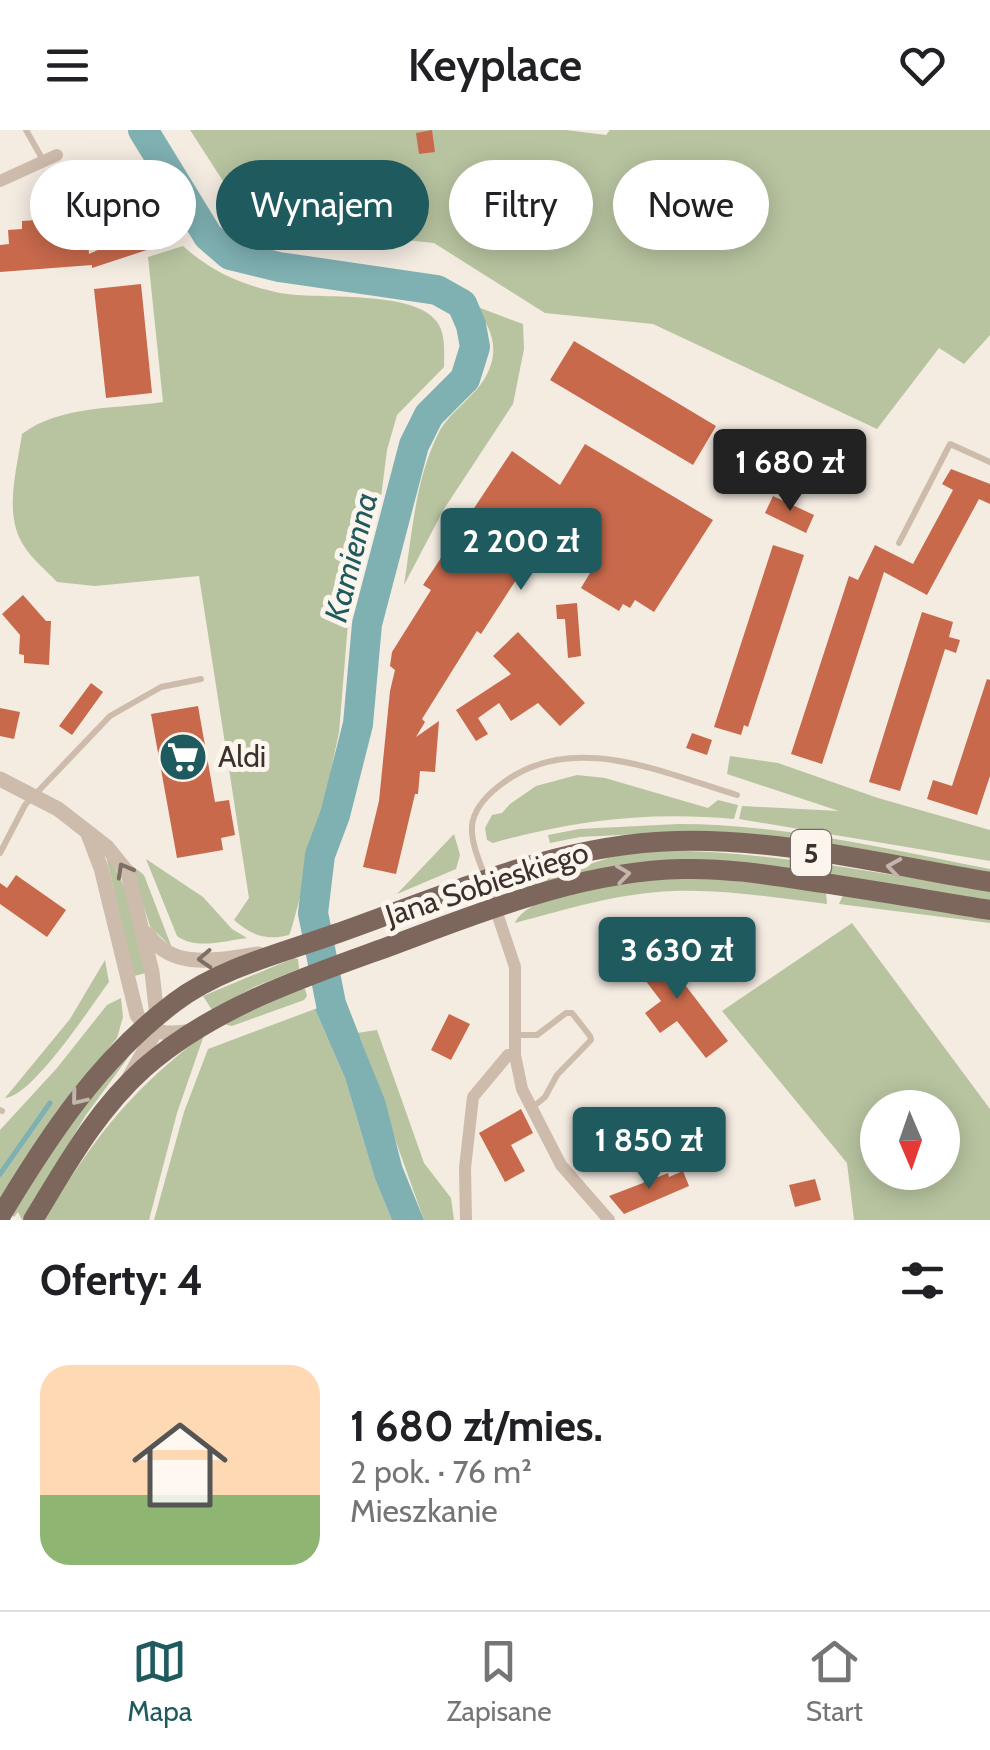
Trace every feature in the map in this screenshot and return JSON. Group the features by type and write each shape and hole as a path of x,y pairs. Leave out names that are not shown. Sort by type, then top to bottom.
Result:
{"main road":[{"name":"Jana Sobieskiego","path":"152,1025 201,986 486,880 604,846 701,841 778,848 990,882"},
{"name":"Jana Sobieskiego","path":"196,1030 246,1002 302,978 496,908 612,875 688,868 770,875 990,910"},
{"name":"5","path":"0,1218 78,1099 152,1025"},
{"name":"5","path":"33,1220 84,1136 123,1088 196,1030"}],"street":[{"path":"45,160 57,154"},
{"path":"0,181 30,167"},
{"name":"Jana Sobieskiego","path":"0,779 36,795 118,857 133,885 152,972 152,1025"},
{"path":"88,834 101,868 132,1003 152,1025 196,1030"},
{"path":"486,880 514,967 519,1079 561,1165 609,1220"},
{"name":"Jana Sobieskiego","path":"141,920 157,947 179,959 205,960 292,950"},
{"path":"123,1088 152,1025"},
{"path":"466,1220 465,1168 474,1096 499,1064 515,1055"}],"lane":[{"path":"26,130 42,160"},
{"path":"899,544 950,444 990,462"},
{"path":"0,853 25,805 110,716 161,687 201,679"},
{"path":"486,880 472,841 471,820 504,782 547,760 581,756 620,762 737,795"},
{"path":"515,1035 537,1035 566,1013 572,1013 591,1040 557,1075 546,1097 532,1108"}],"green space":[{"path":"190,130 566,130 606,135 610,130 990,130 990,335 964,364 939,348 877,429 653,324 545,313 429,242 429,160 216,160 216,170"},
{"path":"170,250 188,250 216,270 266,290 408,305 437,322 443,338 444,367 397,415 387,450 381,497 349,611 339,732 320,823 292,927 289,935 281,937 259,935 234,920 249,898 199,576 95,586 57,582 27,551 14,520 13,491 22,434 71,413 163,402 148,257"},
{"path":"475,306 523,324 524,349 513,404 444,509 404,585 416,507 431,450 444,424 478,388 492,363 492,337"},
{"path":"730,756 778,763 878,798 990,830 990,861 739,819 742,806 839,811 727,774"},
{"path":"577,775 605,778 708,808 718,800 738,805 734,819 612,819 552,828 493,843 487,840 485,828 492,815 502,813 536,786"},
{"path":"678,824 757,828 835,839 990,869 990,873 678,832 580,837 550,843 548,835 579,829"},
{"path":"454,834 460,855 456,869 397,894"},
{"path":"656,850 740,854 865,870 990,891 990,901 610,867 506,891 612,857"},
{"path":"106,856 128,897 146,973 134,976"},
{"path":"146,859 203,897 232,929 247,938 201,944 177,936"},
{"path":"130,864 144,875 172,948 150,926"},
{"path":"652,879 722,879 826,892 827,904 731,893 653,892 515,923 524,912 556,896"},
{"path":"843,895 990,919 990,923 839,904"},
{"path":"852,923 990,1109 990,1220 854,1220 847,1163 722,1011"},
{"path":"298,959 299,969 212,1010 203,996"},
{"path":"105,960 109,982 76,1029 31,1082 5,1098 70,1019"},
{"path":"301,988 307,996 304,1000 232,1026 224,1024"},
{"path":"121,998 123,1017 117,1038 57,1111 0,1199 0,1130 107,1005"},
{"path":"315,1009 345,1078 375,1179 392,1220 154,1220 184,1112 208,1049"},
{"path":"377,1030 424,1163 451,1198 454,1220 424,1220 357,1033"},
{"path":"204,1035 177,1113 149,1220 44,1220 114,1119 154,1077"},
{"path":"130,1055 86,1115 22,1220 18,1212 14,1217 65,1129 97,1088"}],"water":[{"path":"344,999 385,1100 402,1166 424,1220 392,1220 375,1179 345,1078 315,1009"}],"building":[{"path":"432,130 435,152 419,154 416,133"},
{"path":"30,220 30,250 89,250 89,254 98,250 147,250 92,268 0,272 0,245 9,244 8,230 22,229 22,221"},
{"path":"141,284 152,393 106,398 94,289"},
{"path":"574,341 716,426 693,465 550,380"},
{"path":"585,444 713,520 654,612 635,600 630,608 623,604 619,611 581,588 590,573 540,543 481,634 477,631 422,719 425,722 416,737 439,721 435,772 420,771 418,794 396,874 363,867 379,801 395,670 390,666 392,652 431,590 423,585 512,451 560,485"},
{"path":"951,469 990,484 990,504 979,499 927,595 884,572 822,764 791,754 849,576 858,580 875,545 913,564 953,490 942,484"},
{"path":"773,496 814,515 806,533 765,513"},
{"path":"773,545 804,555 748,727 744,725 741,735 714,727"},
{"path":"23,595 46,621 51,621 49,665 24,663 24,655 19,654 20,635 2,614"},
{"path":"577,603 581,656 568,658 565,619 557,619 556,605"},
{"path":"922,612 953,622 949,637 960,640 956,653 945,649 900,791 869,782"},
{"path":"518,632 585,703 560,726 538,703 511,721 499,703 478,718 488,734 476,741 456,710 511,674 493,656"},
{"path":"987,679 990,776 977,815 927,799 933,780 952,786"},
{"path":"91,683 103,692 72,735 59,726"},
{"name":"Aldi","path":"198,706 215,802 229,800 235,835 221,838 223,850 177,858 151,714"},
{"path":"0,708 20,712 14,739 0,736"},
{"path":"692,733 712,740 707,755 686,748"},
{"path":"16,875 66,910 47,937 0,904 0,883 7,888"},
{"path":"653,943 728,1041 706,1058 677,1021 660,1033 645,1013 661,1001 630,960"},
{"path":"449,1014 470,1024 451,1060 431,1050"},
{"path":"521,1109 533,1133 511,1145 525,1171 505,1182 479,1133"},
{"path":"683,1171 689,1186 624,1214 609,1196 643,1183 651,1175 668,1173 669,1177"},
{"path":"815,1179 821,1200 795,1207 789,1185"}],"waterway":[{"name":"Kamienna","path":"143,130 208,236 230,255 279,267 437,290 462,304 471,325 475,347 465,379 429,415 414,445 367,624 358,724 335,815 320,855 313,913 331,1004 345,1040"},
{"path":"0,1174 50,1103"}],"place":[{"name":"Aldi","path":"183,757"}]}
